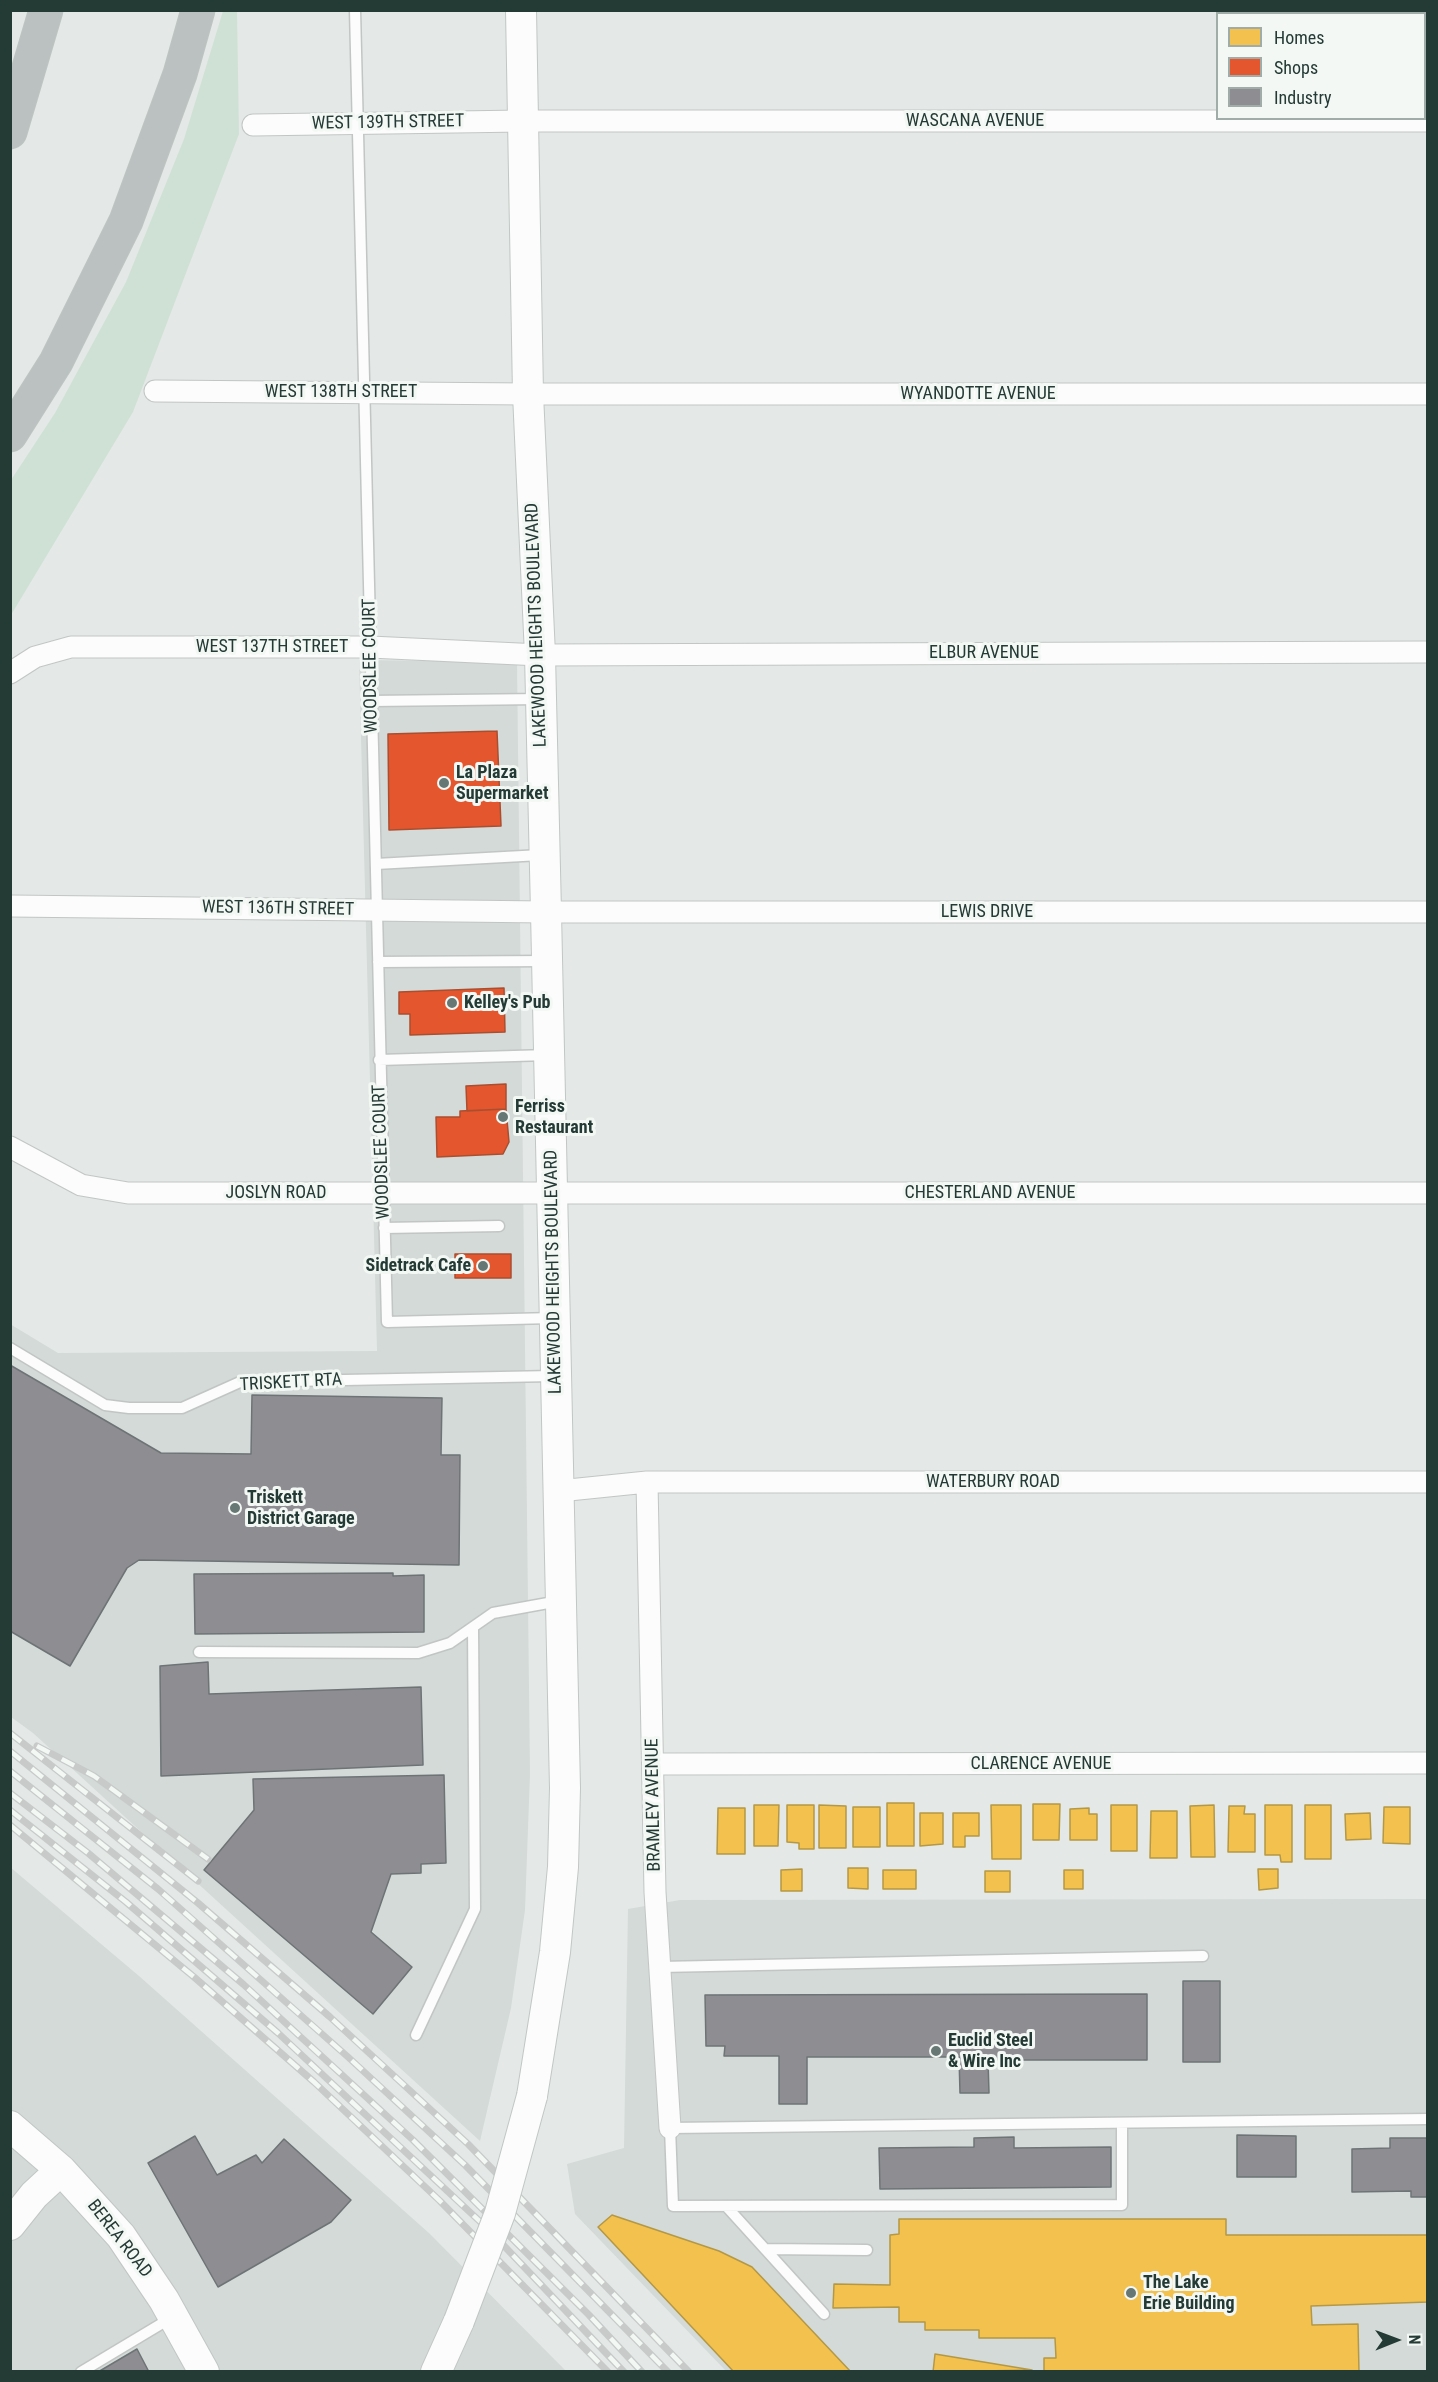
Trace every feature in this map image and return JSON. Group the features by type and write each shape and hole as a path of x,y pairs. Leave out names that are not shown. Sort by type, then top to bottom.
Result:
{"highway":[{"path":"10,132 46,10"},
{"path":"10,435 56,362 126,221 180,74 198,10"}],"main road":[{"name":"LAKEWOOD HEIGHTS BOULEVARD","path":"436,2372 459,2321 500,2213 532,2096 555,1952 563,1867 565,1788 545,855 540,655 528,394 521,10"},
{"name":"BEREA ROAD","path":"10,2126 61,2170 120,2236 174,2316 204,2372"},
{"path":"10,2225 28,2202 61,2170"}],"street":[{"name":"WEST 139TH STREET","path":"253,126 523,121"},
{"name":"WASCANA AVENUE","path":"523,121 1428,121"},
{"name":"WEST 138TH STREET","path":"155,391 528,394"},
{"name":"WYANDOTTE AVENUE","path":"528,394 1428,394"},
{"name":"WEST 137TH STREET","path":"10,673 35,657 71,647 370,647 540,655"},
{"name":"ELBUR AVENUE","path":"540,655 1428,652"},
{"name":"WEST 136TH STREET","path":"10,906 546,912"},
{"name":"LEWIS DRIVE","path":"546,912 1428,912"},
{"name":"JOSLYN ROAD","path":"10,1147 81,1185 128,1193 552,1193"},
{"name":"CHESTERLAND AVENUE","path":"552,1193 1428,1193"},
{"name":"WATERBURY ROAD","path":"559,1491 647,1482 1428,1482"},
{"name":"BRAMLEY AVENUE","path":"647,1482 655,1892 670,2128"},
{"name":"CLARENCE AVENUE","path":"654,1764 1428,1763"}],"lane":[{"name":"WOODSLEE COURT","path":"355,10 387,1322 554,1318"},
{"path":"372,700 541,699"},
{"path":"376,864 545,855"},
{"path":"378,962 547,961"},
{"path":"379,1060 548,1055"},
{"path":"384,1228 499,1226"},
{"name":"TRISKETT RTA","path":"10,1348 105,1405 129,1408 182,1408 240,1382 555,1376"},
{"path":"199,1652 418,1653 450,1643 493,1613 561,1600"},
{"path":"416,2035 475,1909 473,1627"},
{"path":"660,1967 1203,1956"},
{"path":"1122,2124 1122,2205 673,2206 670,2128 1122,2124 1428,2118"},
{"path":"726,2206 824,2314"},
{"path":"765,2249 867,2250"},
{"path":"81,2372 174,2316"}],"shaded area":[{"path":"359,660 517,662 530,1774 525,1910 511,2008 480,2141 33,1733 11,1717 10,1324 58,1353 377,1351"},
{"path":"10,1867 139,1976 429,2233 566,2371 11,2371"},
{"path":"1427,1899 1427,2371 726,2371 575,2214 567,2164 624,2148 628,1909 680,1900"}],"green space":[{"path":"223,11 237,11 239,134 133,412 11,615 11,480 55,413 126,282 184,139"}],"building: Homes":[{"path":"887,1803 914,1803 914,1846 887,1846"},
{"path":"1033,1804 1060,1804 1059,1840 1033,1840"},
{"path":"754,1805 779,1805 778,1846 754,1846"},
{"path":"787,1805 814,1805 814,1849 799,1849 799,1843 787,1842"},
{"path":"819,1805 846,1806 846,1848 819,1848"},
{"path":"991,1805 1021,1805 1021,1859 992,1859"},
{"path":"1111,1805 1137,1805 1137,1851 1111,1851"},
{"path":"1214,1805 1215,1857 1191,1857 1190,1806"},
{"path":"1265,1805 1292,1805 1292,1862 1281,1862 1280,1855 1265,1855"},
{"path":"1305,1805 1331,1805 1331,1859 1305,1859"},
{"path":"1229,1806 1245,1806 1244,1814 1255,1814 1255,1852 1228,1852"},
{"path":"853,1807 880,1807 880,1847 853,1847"},
{"path":"1384,1807 1410,1807 1410,1844 1383,1843"},
{"path":"718,1808 745,1808 745,1854 717,1854"},
{"path":"1089,1808 1089,1814 1097,1814 1097,1840 1070,1840 1070,1809"},
{"path":"1151,1811 1177,1811 1177,1858 1150,1858"},
{"path":"920,1813 943,1813 943,1844 920,1846"},
{"path":"953,1813 979,1813 979,1836 965,1836 965,1847 953,1847"},
{"path":"1370,1813 1371,1839 1346,1840 1345,1814"},
{"path":"848,1868 868,1868 868,1889 848,1888"},
{"path":"802,1869 802,1891 781,1891 781,1870"},
{"path":"1258,1869 1278,1869 1278,1888 1259,1890"},
{"path":"883,1870 916,1870 916,1889 883,1889"},
{"path":"1064,1870 1083,1870 1083,1889 1064,1889"},
{"path":"985,1871 1010,1871 1010,1892 985,1892"},
{"path":"612,2215 719,2251 752,2267 851,2372 734,2372 598,2227"},
{"name":"The Lake Erie Building","path":"899,2219 1226,2219 1226,2235 1428,2235 1428,2302 1311,2306 1312,2325 1358,2324 1359,2372 1044,2372 1044,2358 1056,2358 1055,2338 979,2338 979,2330 925,2330 925,2322 899,2322 899,2307 833,2308 834,2284 890,2285 890,2235 899,2234"},
{"path":"935,2354 1032,2370 933,2372"}],"building: Shops":[{"name":"La Plaza Supermarket","path":"497,731 501,826 389,830 388,734"},
{"name":"Kelley's Pub","path":"504,988 505,1032 410,1035 410,1014 399,1014 399,992"},
{"path":"506,1084 506,1109 467,1111 466,1086"},
{"path":"506,1109 509,1142 503,1154 437,1157 436,1117 460,1117 460,1111"},
{"name":"Sidetrack Cafe","path":"455,1254 511,1254 511,1278 455,1278"}],"building: Industry":[{"name":"Triskett District Garage","path":"10,1365 161,1453 251,1454 252,1395 442,1398 441,1455 460,1455 459,1565 139,1560 127,1568 70,1666 10,1631"},
{"path":"393,1573 393,1576 424,1575 424,1632 195,1634 194,1574"},
{"path":"208,1662 209,1694 421,1687 423,1765 161,1776 160,1666"},
{"path":"444,1775 446,1863 421,1864 421,1873 391,1874 371,1932 412,1967 373,2014 204,1870 254,1810 253,1779"},
{"path":"1183,1981 1220,1981 1220,2062 1183,2062"},
{"name":"Euclid Steel & Wire Inc","path":"1147,1994 1147,2060 988,2060 989,2093 960,2093 959,2057 807,2057 807,2104 779,2104 779,2056 724,2056 725,2046 706,2046 705,1995"},
{"path":"1237,2135 1296,2136 1296,2177 1237,2177"},
{"path":"195,2136 217,2175 256,2155 262,2163 284,2139 351,2200 331,2222 218,2287 148,2163"},
{"path":"1014,2137 1014,2148 1111,2147 1111,2187 880,2189 879,2148 974,2147 974,2138"},
{"path":"1390,2138 1428,2138 1428,2197 1411,2197 1411,2191 1352,2192 1352,2149 1390,2148"},
{"path":"137,2349 149,2372 98,2372"}],"railway":[{"path":"10,1733 198,1881"},
{"path":"37,1746 94,1776 208,1859"},
{"path":"10,1751 198,1903 330,2017 468,2144 689,2372"},
{"path":"10,1771 158,1889 348,2057 465,2165 668,2372"},
{"path":"10,1793 88,1853 243,1984 413,2140 589,2315 642,2372"},
{"path":"10,1810 126,1902 278,2033 488,2229 624,2372"},
{"path":"10,1825 194,1977 314,2082 440,2201 608,2372"}],"place":[{"name":"La Plaza Supermarket","path":"444,783"},
{"name":"Kelley's Pub","path":"452,1003"},
{"name":"Ferriss Restaurant","path":"503,1117"},
{"name":"Sidetrack Cafe","path":"483,1266"},
{"name":"Triskett District Garage","path":"235,1508"},
{"name":"Euclid Steel & Wire Inc","path":"936,2051"},
{"name":"The Lake Erie Building","path":"1131,2293"}]}
